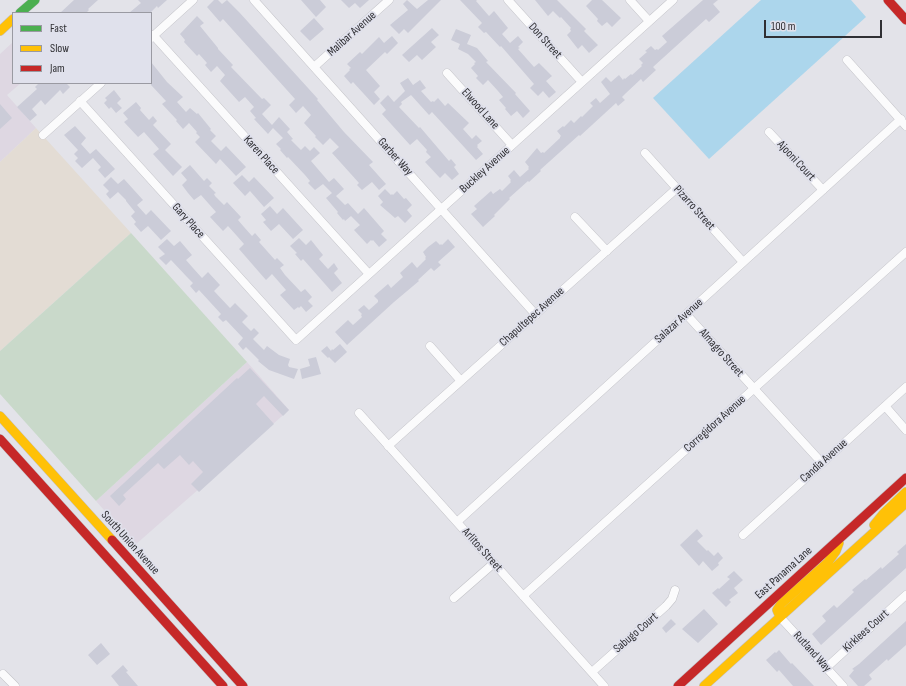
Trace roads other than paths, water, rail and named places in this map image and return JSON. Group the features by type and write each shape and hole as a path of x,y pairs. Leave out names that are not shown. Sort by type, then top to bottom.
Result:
{"main road":[{"path":"21,12 34,0"},
{"path":"888,0 906,20"},
{"path":"0,31 12,20"},
{"name":"South Union Avenue","path":"0,416 242,686"},
{"path":"0,439 222,686"},
{"name":"East Panama Lane","path":"678,686 906,478"},
{"path":"48,492 59,493 94,531 104,532"},
{"path":"864,541 875,523 906,492"},
{"path":"704,686 906,503"},
{"path":"780,617 777,610 781,604 828,562 836,551 842,537"},
{"path":"106,556 119,560 160,605 170,606"}],"street":[{"path":"152,36 193,0"},
{"name":"Garber Way","path":"254,0 536,315"},
{"name":"Malibar Avenue","path":"314,67 389,0"},
{"name":"Don Street","path":"508,0 582,82"},
{"path":"630,0 649,21"},
{"name":"Buckley Avenue","path":"296,340 673,0"},
{"name":"Karen Place","path":"152,36 369,274"},
{"path":"847,60 903,123"},
{"name":"Elwood Lane","path":"447,73 512,145"},
{"path":"43,135 100,84"},
{"name":"Gary Place","path":"80,101 296,340"},
{"name":"Salazar Avenue","path":"457,522 823,190 903,123"},
{"name":"Ajooni Court","path":"770,132 823,190"},
{"name":"Pizarro Street","path":"645,153 744,262"},
{"name":"Chapultepec Avenue","path":"388,446 676,188"},
{"path":"575,217 607,251"},
{"name":"Corregidora Avenue","path":"523,596 906,252"},
{"name":"Almagro Street","path":"686,314 822,463"},
{"path":"430,346 461,381"},
{"name":"Candia Avenue","path":"743,535 906,387"},
{"path":"884,406 906,430"},
{"name":"Arlitos Street","path":"359,413 604,686"},
{"path":"454,598 494,563"},
{"name":"Sabugo Court","path":"592,672 666,606 672,599 675,590"},
{"name":"Kirklees Court","path":"826,668 906,595"},
{"name":"Rutland Way","path":"780,617 843,686"},
{"path":"3,674 15,686"}],"water":[{"path":"761,0 851,0 866,17 709,159 653,98"}]}
